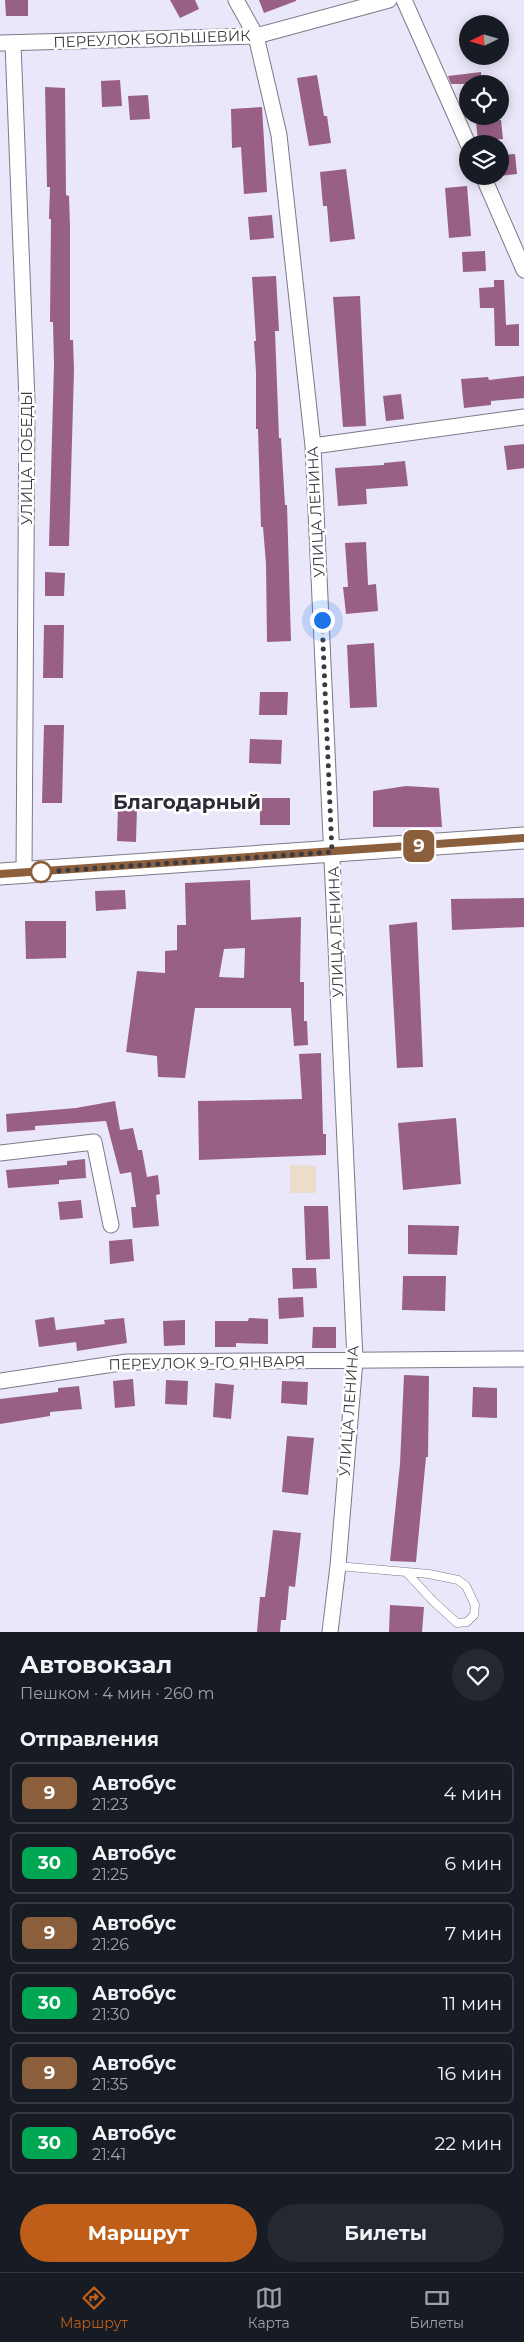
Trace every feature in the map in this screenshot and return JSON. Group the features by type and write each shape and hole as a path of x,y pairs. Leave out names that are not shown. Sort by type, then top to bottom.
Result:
{"main road":[{"path":"0,874 524,838"}],"street":[{"name":"УЛИЦА ЛЕНИНА","path":"236,0 256,36 279,135 314,446 354,1360 338,1566 330,1632"},
{"name":"ПЕРЕУЛОК БОЛЬШЕВИК","path":"6,43 256,36 389,0"},
{"path":"404,0 464,135"},
{"name":"УЛИЦА ПОБЕДЫ","path":"6,43 28,401 24,873"},
{"path":"486,185 524,270"},
{"path":"314,446 524,417"},
{"path":"0,1153 94,1142 111,1225"},
{"name":"ПЕРЕУЛОК 9-ГО ЯНВАРЯ","path":"0,1380 127,1362 524,1359"}],"lane":[{"path":"338,1566 407,1573 458,1580 466,1586 474,1605 474,1615 467,1622 458,1623 433,1601 407,1573"}],"shaded area":[{"path":"290,1165 316,1166 316,1193 290,1193"}],"building":[{"path":"5,0 28,0 28,16 6,16"},
{"path":"170,0 195,0 199,9 180,18"},
{"path":"259,0 296,0 296,1 264,13"},
{"path":"481,72 481,75 459,75 459,84 451,84 448,76"},
{"path":"317,75 324,116 327,116 331,143 309,146 297,78"},
{"path":"120,80 122,106 102,107 101,81"},
{"path":"45,87 65,88 66,195 69,196 70,227 70,340 73,340 74,370 69,546 49,546 54,364 53,322 50,322 51,219 49,219 50,187 47,187"},
{"path":"148,95 150,119 130,120 128,96"},
{"path":"262,107 267,192 244,194 241,147 232,148 231,109"},
{"path":"476,125 502,125 503,135 477,135"},
{"path":"509,154 515,154 517,174 509,175"},
{"path":"346,169 355,239 330,242 327,206 323,206 320,172"},
{"path":"467,186 471,236 449,238 445,188"},
{"path":"272,215 274,238 250,240 248,217"},
{"path":"485,251 486,271 463,272 462,252"},
{"path":"276,276 279,331 275,331 279,438 281,438 285,505 287,505 291,641 267,642 266,564 263,527 261,527 258,429 256,429 254,341 256,341 252,277"},
{"path":"494,280 504,280 506,325 519,324 519,346 495,346 494,308 480,308 479,288 494,287"},
{"path":"360,296 366,426 343,427 333,297"},
{"path":"524,376 524,398 491,401 491,405 464,408 461,379 488,377 489,380"},
{"path":"401,394 404,419 386,421 383,396"},
{"path":"524,444 524,468 507,470 504,446"},
{"path":"405,461 408,486 366,489 367,504 338,506 335,468 384,465 384,463"},
{"path":"366,542 368,585 376,584 378,611 346,614 343,587 348,587 345,543"},
{"path":"45,572 65,573 64,596 45,596"},
{"path":"44,625 64,625 63,678 43,678"},
{"path":"374,643 377,707 350,708 347,645"},
{"path":"260,692 288,692 287,715 259,715"},
{"path":"44,725 64,725 62,803 42,803"},
{"path":"250,739 282,740 281,764 249,763"},
{"path":"406,786 439,788 442,827 373,827 373,791"},
{"path":"260,798 290,798 290,825 260,825"},
{"path":"118,807 137,808 136,842 117,841"},
{"path":"250,880 251,920 301,917 300,982 304,982 304,1021 307,1021 308,1045 294,1046 291,1008 195,1008 185,1078 158,1077 157,1056 126,1052 137,971 165,973 165,951 177,950 177,925 186,925 185,883","holes":["245,948 244,978 219,977 224,949"]},
{"path":"125,890 126,909 96,911 95,891"},
{"path":"524,898 524,927 452,930 451,899"},
{"path":"25,921 66,921 66,958 26,959"},
{"path":"417,922 423,1067 397,1068 389,925"},
{"path":"321,1053 323,1134 326,1134 326,1155 199,1160 198,1101 302,1099 299,1054"},
{"path":"115,1101 120,1130 133,1128 138,1150 142,1150 147,1177 158,1175 160,1194 156,1195 159,1226 133,1228 131,1207 136,1207 131,1172 120,1174 106,1121 35,1126 35,1130 7,1132 6,1114 76,1108"},
{"path":"456,1118 461,1184 403,1190 398,1123"},
{"path":"85,1159 86,1178 59,1180 59,1184 8,1188 6,1170 67,1165 67,1161"},
{"path":"81,1200 83,1218 60,1220 58,1202"},
{"path":"304,1206 328,1206 330,1259 306,1260"},
{"path":"408,1225 459,1226 457,1255 408,1254"},
{"path":"132,1239 134,1261 110,1264 109,1241"},
{"path":"292,1268 316,1268 317,1288 293,1289"},
{"path":"403,1276 446,1276 445,1311 402,1310"},
{"path":"303,1297 304,1317 279,1319 278,1298"},
{"path":"54,1317 56,1330 105,1324 104,1320 124,1318 127,1343 77,1351 76,1342 39,1347 35,1320"},
{"path":"249,1318 268,1319 268,1344 236,1343 236,1347 215,1347 215,1321 248,1321"},
{"path":"185,1320 185,1345 164,1346 163,1321"},
{"path":"313,1327 336,1327 336,1348 312,1348"},
{"path":"404,1375 429,1376 428,1457 426,1457 416,1562 390,1561 400,1464"},
{"path":"133,1379 135,1406 115,1408 113,1381"},
{"path":"166,1380 188,1381 187,1405 165,1404"},
{"path":"282,1381 308,1382 307,1405 281,1403"},
{"path":"215,1383 234,1385 231,1419 213,1417"},
{"path":"79,1386 82,1409 50,1412 50,1416 0,1424 0,1399 58,1392 58,1388"},
{"path":"473,1387 497,1388 497,1418 472,1417"},
{"path":"287,1436 314,1438 308,1495 282,1492"},
{"path":"273,1530 301,1533 295,1587 289,1586 286,1620 281,1620 280,1632 257,1632 260,1597 265,1597"},
{"path":"390,1605 424,1607 422,1632 389,1632"}],"bus line":[{"name":"9","path":"0,874 313,854 524,838"}],"district":[{"name":"Благодарный","path":"187,802"}],"route":[{"path":"41,872 332,852 322,620"}]}
